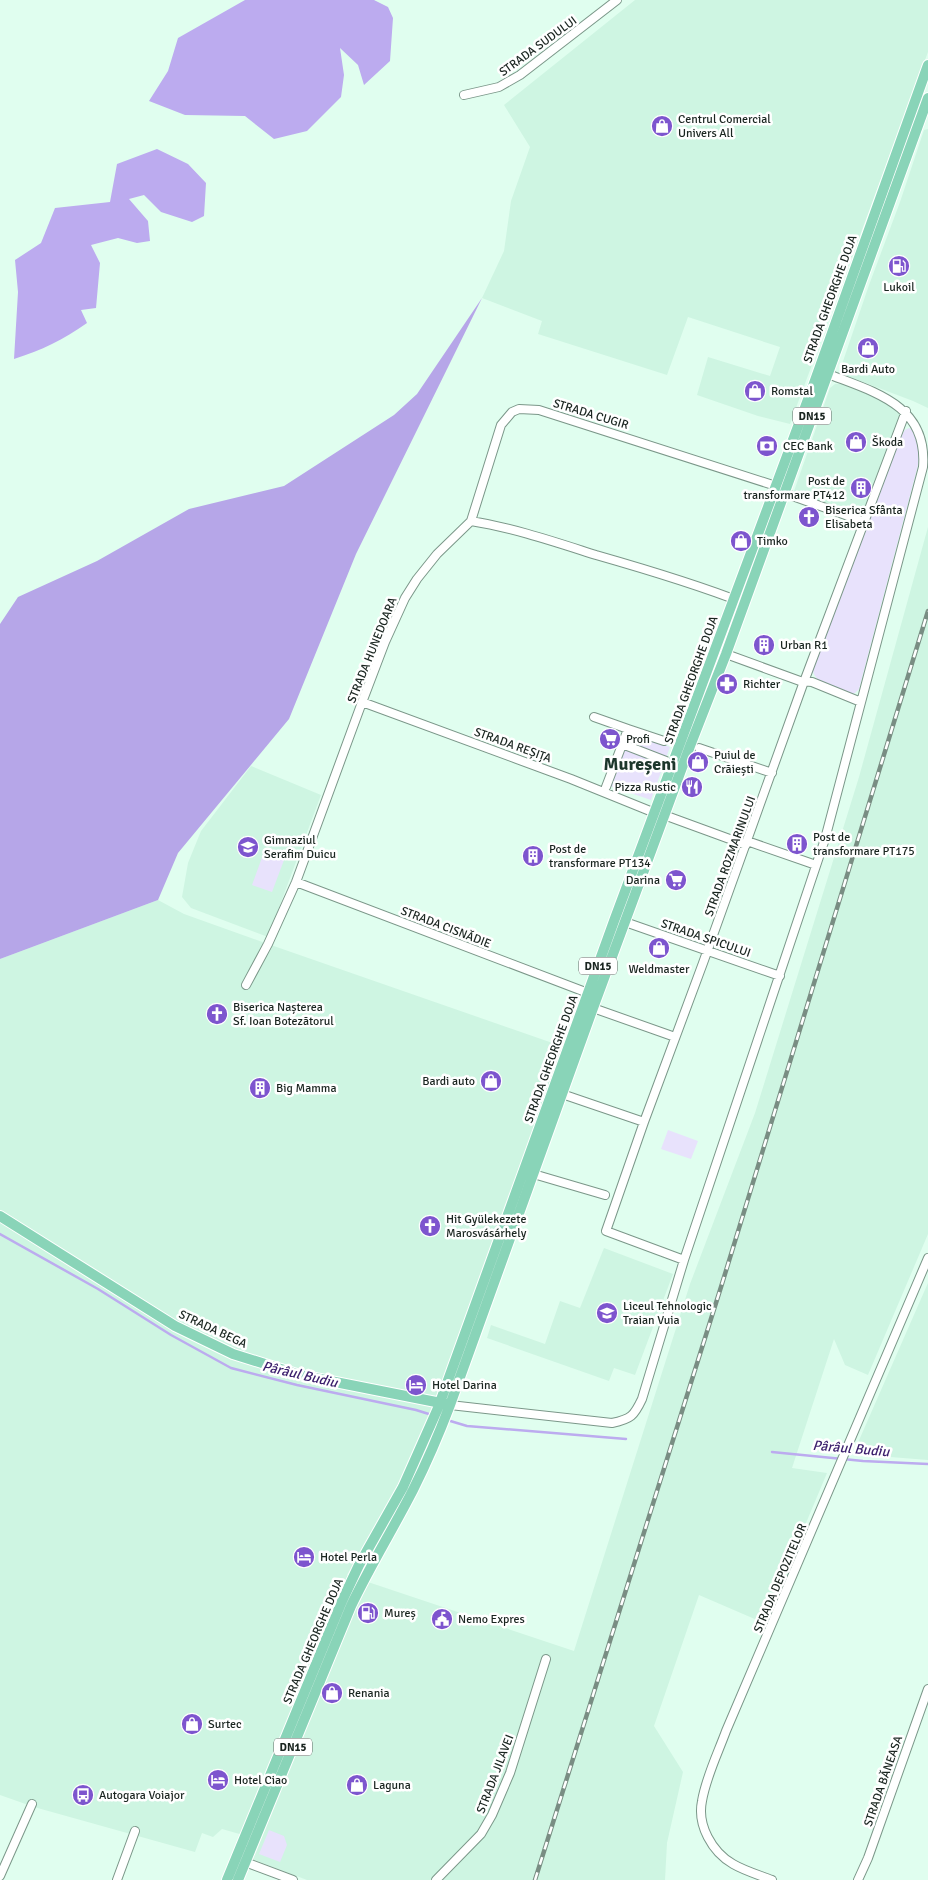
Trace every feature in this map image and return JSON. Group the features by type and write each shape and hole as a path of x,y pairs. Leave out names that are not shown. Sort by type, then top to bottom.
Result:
{"main road":[{"name":"STRADA GHEORGHE DOJA","path":"528,1172 562,1094 625,922 659,814 726,654 739,601 776,486 928,65"},
{"name":"STRADA GHEORGHE DOJA","path":"238,1880 351,1606 368,1570 412,1492 528,1172 588,993 659,814 739,601 784,493 925,116 928,98"},
{"path":"911,111 925,116"},
{"name":"STRADA BEGA","path":"0,1216 175,1326 233,1354 300,1375 444,1406"},
{"name":"STRADA GHEORGHE DOJA","path":"227,1880 342,1601 359,1565 438,1423"}],"street":[{"name":"STRADA SUDULUI","path":"464,95 498,86 520,75 617,0"},
{"path":"444,1406 612,1422 626,1420 636,1412 642,1398 684,1260 825,839 924,467 924,443 921,432 906,411 895,402 883,396 828,374"},
{"name":"STRADA CUGIR","path":"471,522 501,425 512,412 519,408 539,410 776,486"},
{"name":"STRADA ROZMARINULUI","path":"684,1260 606,1231 804,682 906,411"},
{"path":"784,493 865,522"},
{"path":"471,522 500,526 649,570 739,601"},
{"name":"STRADA HUNEDOARA","path":"246,985 268,944 296,882 385,642 405,598 437,554 471,522"},
{"path":"726,654 804,682 812,682 861,702"},
{"name":"STRADA REȘIȚA","path":"362,702 571,779 659,814 816,865"},
{"path":"594,717 664,741"},
{"path":"606,787 628,729"},
{"path":"622,744 666,761"},
{"path":"699,748 772,773"},
{"name":"STRADA CISNĂDIE","path":"296,882 588,993"},
{"name":"STRADA SPICULUI","path":"625,922 780,976"},
{"path":"593,1008 675,1037"},
{"path":"562,1094 644,1122"},
{"path":"528,1172 605,1195"},
{"name":"STRADA DEPOZITELOR","path":"772,1880 733,1864 718,1852 705,1830 702,1802 726,1731 841,1466 928,1258"},
{"name":"STRADA JILAVEI","path":"436,1880 481,1834 492,1816 510,1773 546,1659"},
{"name":"STRADA BĂNEASA","path":"858,1880 868,1858 928,1688"},
{"path":"0,1876 32,1804"},
{"path":"116,1880 135,1831"},
{"path":"245,1862 293,1880"}],"shaded area":[{"path":"245,0 374,0 388,7 393,18 390,61 364,85 358,65 340,48 344,75 341,97 307,131 274,139 245,116 185,115 149,101 168,71 178,38"},
{"path":"635,0 928,0 928,52 790,424 758,416 697,395 708,357 770,376 780,347 688,317 667,375 538,334 542,321 482,298 504,251 511,201 530,147 504,105"},
{"path":"928,129 928,408 842,374 840,370 924,130"},
{"path":"157,149 188,164 206,183 204,216 192,222 161,212 144,195 129,199 148,221 150,241 137,243 118,238 91,245 100,263 96,308 81,310 87,323 52,344 14,359 18,292 15,260 41,243 55,208 110,202 117,164"},
{"path":"482,298 356,554 289,719 178,853 158,900 0,959 0,624 18,597 97,561 189,509 284,486 394,415 417,394"},
{"path":"835,384 844,384 896,407 901,413 862,519 793,494 830,388"},
{"path":"909,428 916,432 920,453 918,465 859,689 852,694 823,683 814,675 813,670 900,438 905,430"},
{"path":"928,527 928,1234 868,1375 845,1365 834,1339 792,1468 827,1473 764,1623 699,1595 654,1726 683,1772 667,1843 665,1880 307,1880 252,1859 243,1835 222,1829 213,1837 202,1833 195,1852 34,1807 0,1795 0,959 158,900 184,914 564,1047 435,1404 394,1493 347,1575 574,1651 690,1284 755,1113 859,777"},
{"path":"629,732 670,747 651,800 610,786"},
{"name":"Gimnaziul Serafim Duicu","path":"251,766 321,795 268,937 191,908 182,897 188,863 201,831"},
{"path":"264,852 284,860 272,892 252,885"},
{"path":"668,1130 698,1141 691,1159 661,1149"},
{"name":"Liceul Tehnologic Traian Vuia","path":"604,1248 673,1274 635,1375 614,1368 609,1381 487,1338 491,1325 545,1344 560,1301 580,1308"},
{"path":"928,1283 928,1460 853,1454 924,1292"},
{"path":"269,1830 284,1836 287,1845 280,1862 259,1854"}],"waterway":[{"name":"Pârâul Budiu","path":"0,1234 98,1289 171,1335 231,1368 297,1385 432,1415"},
{"name":"Pârâul Budiu","path":"447,1420 467,1426 626,1439"},
{"name":"Pârâul Budiu","path":"772,1452 863,1461 928,1464"}],"railway":[{"path":"535,1880 721,1287 928,611"}],"place":[{"name":"Centrul Comercial Univers All","path":"662,126"},
{"name":"Lukoil","path":"899,266"},
{"name":"Bardi Auto","path":"868,348"},
{"name":"Romstal","path":"755,391"},
{"name":"Škoda","path":"856,442"},
{"name":"CEC Bank","path":"767,446"},
{"name":"Post de transformare PT412","path":"861,488"},
{"name":"Biserica Sfânta Elisabeta","path":"809,517"},
{"name":"Timko","path":"741,541"},
{"name":"Urban R1","path":"764,645"},
{"name":"Richter","path":"727,684"},
{"name":"Profi","path":"610,739"},
{"name":"Puiul de Crăiești","path":"698,762"},
{"name":"Pizza Rustic","path":"692,787"},
{"name":"Post de transformare PT175","path":"797,844"},
{"name":"Gimnaziul Serafim Duicu","path":"248,847"},
{"name":"Post de transformare PT134","path":"533,856"},
{"name":"Darina","path":"676,880"},
{"name":"Weldmaster","path":"659,948"},
{"name":"Biserica Nașterea Sf. Ioan Botezătorul","path":"217,1014"},
{"name":"Bardi auto","path":"491,1081"},
{"name":"Big Mamma","path":"260,1088"},
{"name":"Hit Gyülekezete Marosvásárhely","path":"430,1226"},
{"name":"Liceul Tehnologic Traian Vuia","path":"607,1313"},
{"name":"Hotel Darina","path":"416,1385"},
{"name":"Hotel Perla","path":"304,1557"},
{"name":"Mureș","path":"368,1613"},
{"name":"Nemo Expres","path":"442,1619"},
{"name":"Renania","path":"332,1693"},
{"name":"Surtec","path":"192,1724"},
{"name":"Hotel Ciao","path":"218,1780"},
{"name":"Laguna","path":"357,1785"},
{"name":"Autogara Voiajor","path":"83,1795"}],"district":[{"name":"Mureșeni","path":"640,764"}]}
